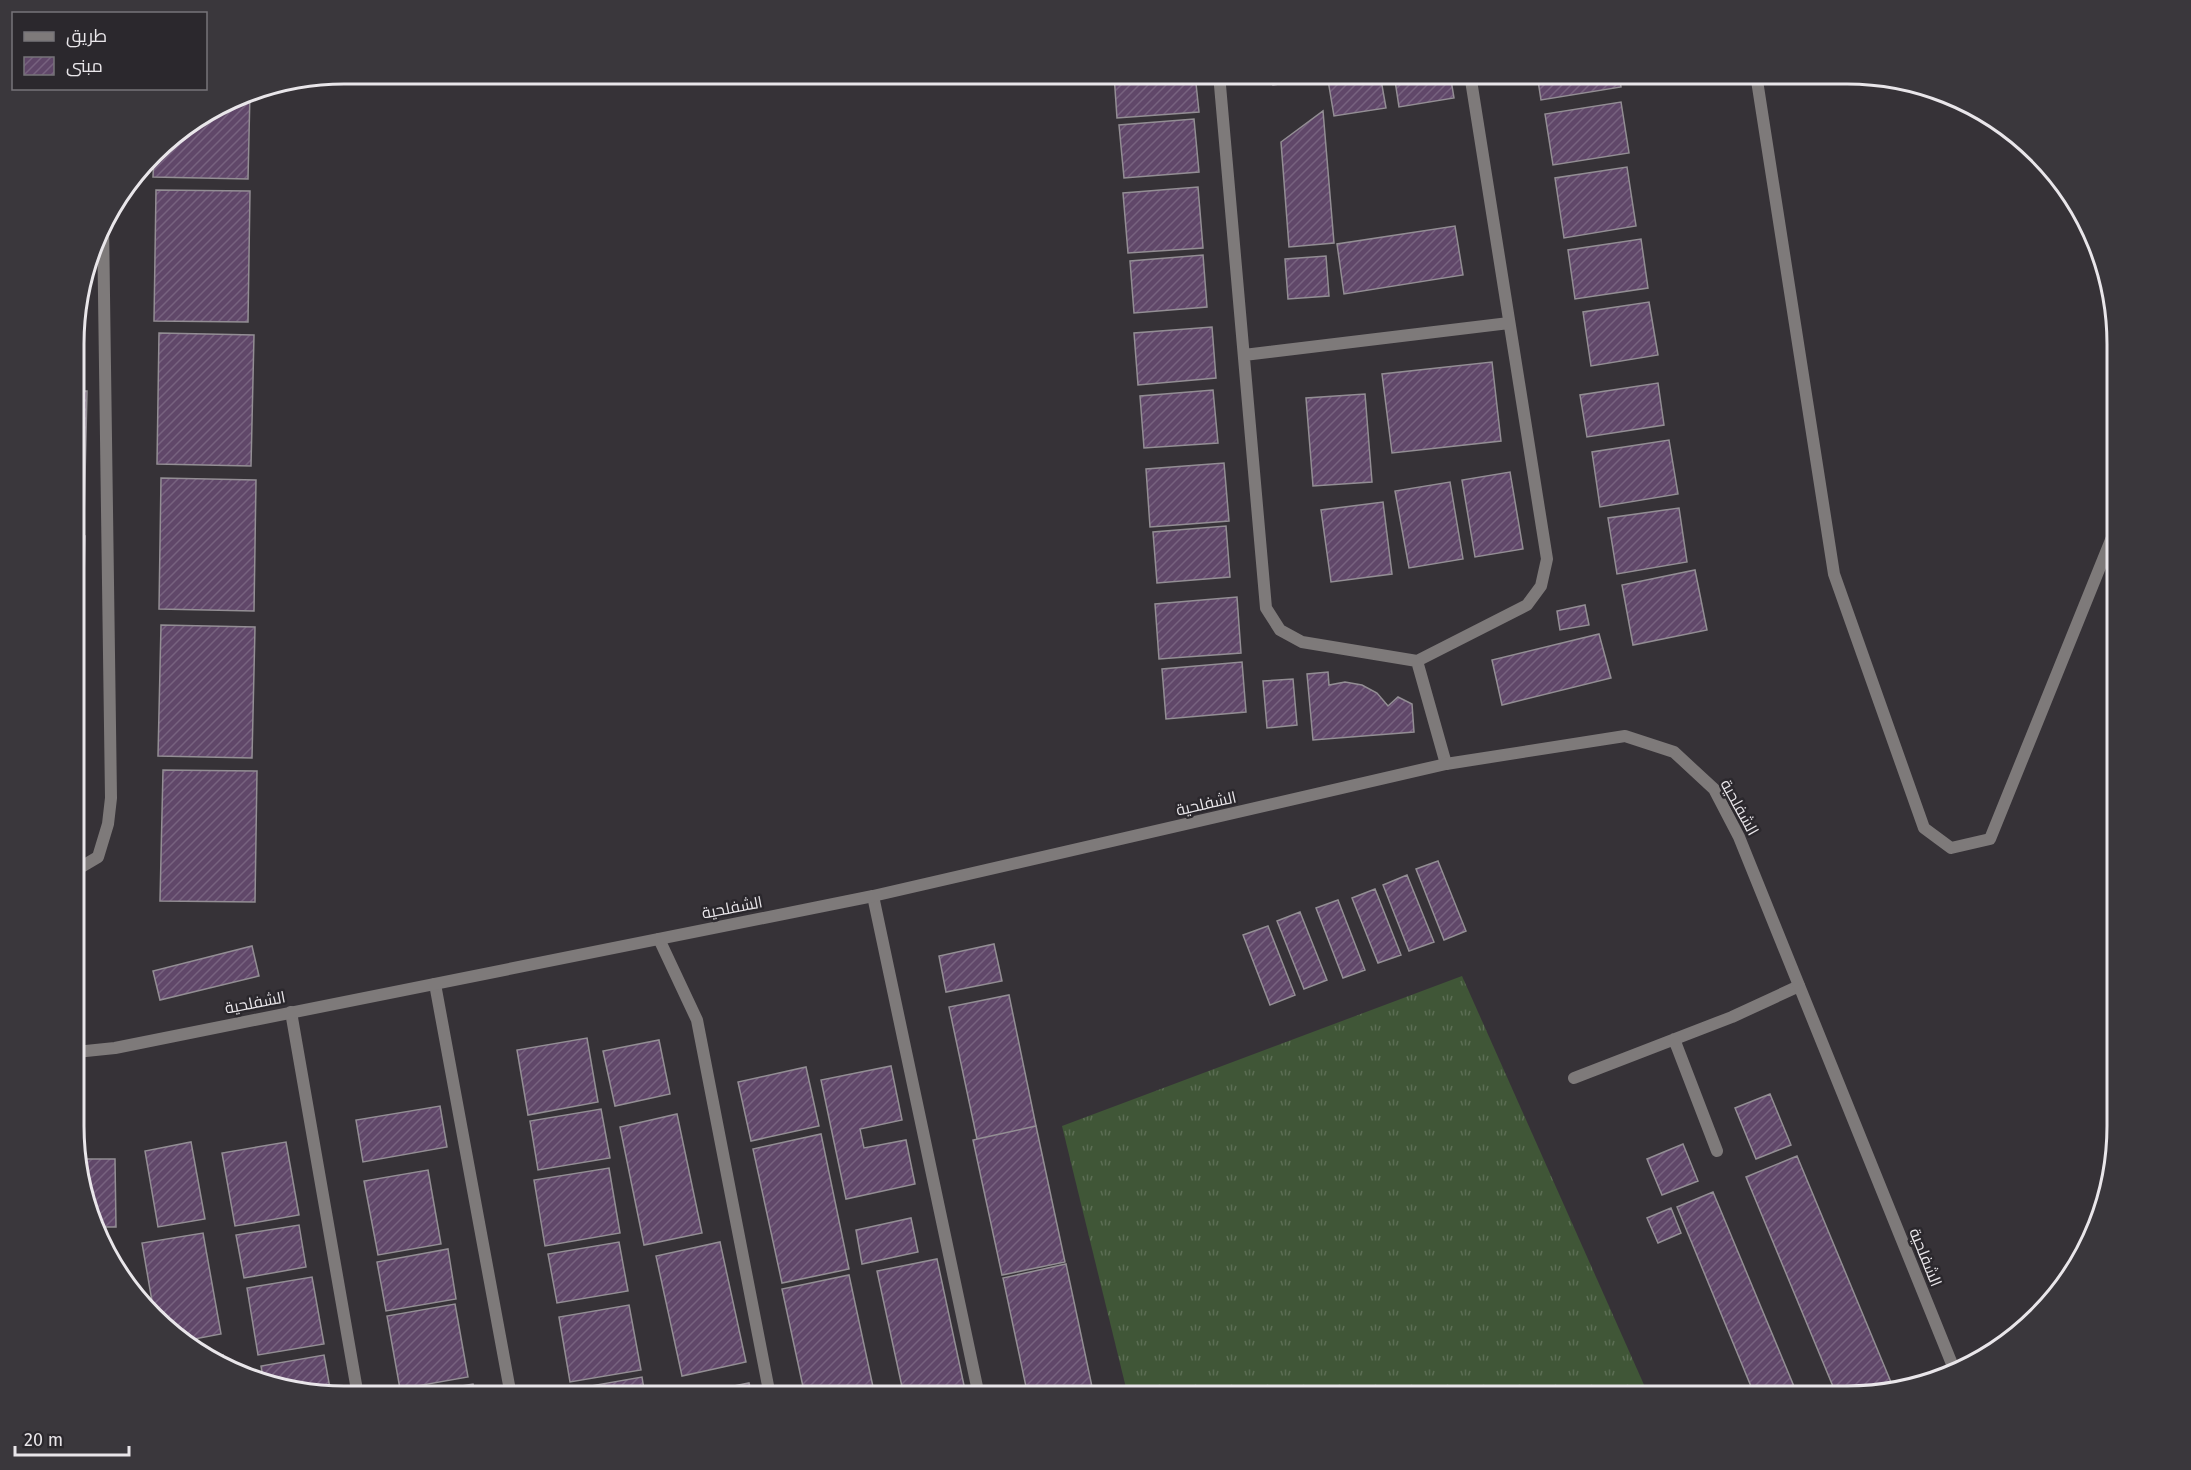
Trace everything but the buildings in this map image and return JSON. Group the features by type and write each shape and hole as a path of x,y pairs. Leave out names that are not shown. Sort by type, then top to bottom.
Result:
{"street":[{"path":"1220,84 1266,608 1280,630 1302,642 1417,661 1527,605 1541,586 1547,558 1472,84"},
{"path":"1758,84 1834,574 1924,828 1951,848 1990,839 2107,550"},
{"path":"84,865 98,856 108,824 111,798 103,247"},
{"path":"1244,355 1509,323"},
{"path":"1417,661 1446,764"},
{"name":"الشفلحية","path":"84,1051 115,1048 873,896 1446,764 1625,736 1674,752 1714,789 1739,837 1952,1363"},
{"path":"873,896 977,1386"},
{"path":"659,939 697,1020 768,1386"},
{"path":"435,984 509,1386"},
{"path":"1574,1078 1732,1017 1799,986"},
{"path":"291,1012 356,1386"},
{"path":"1674,1040 1717,1151"}],"green space":[{"path":"1462,976 1645,1386 1126,1386 1062,1126"}]}
